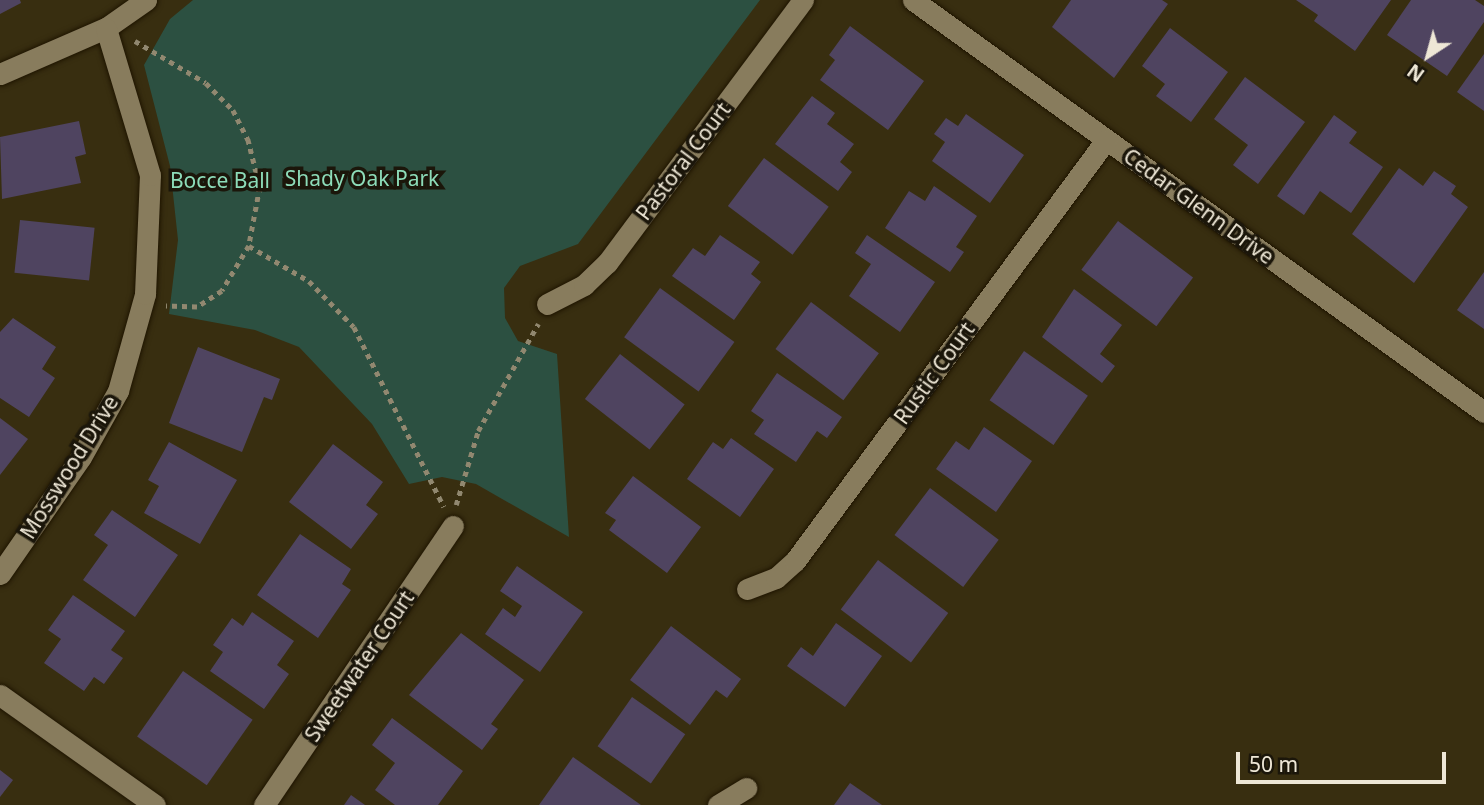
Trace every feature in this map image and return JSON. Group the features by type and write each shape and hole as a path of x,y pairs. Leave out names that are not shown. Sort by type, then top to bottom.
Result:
{"street":[{"path":"0,74 106,28 146,0"},
{"name":"Pastoral Court","path":"547,304 584,285 607,263 803,0"},
{"name":"Cedar Glenn Drive","path":"913,0 1484,412"},
{"name":"Mosswood Drive","path":"0,573 81,457 118,391 141,307 150,175 106,28"},
{"name":"Rustic Court","path":"747,589 776,578 795,561 1106,139"},
{"name":"Sweetwater Court","path":"264,805 453,526"},
{"path":"0,695 155,805"},
{"path":"718,805 746,788"}],"path":[{"path":"106,28 206,83 233,110 248,139 260,187 249,246 212,301 141,307"},
{"path":"249,246 309,281 354,327 453,526"},
{"path":"453,526 460,481 478,431 547,304"}],"green space":[{"name":"Shady Oak Park","path":"193,0 760,0 578,244 520,266 504,288 505,318 518,341 557,354 569,537 476,484 442,477 409,484 372,424 299,347 255,330 169,314 178,240 170,166 144,65 170,19"}],"building":[{"path":"0,0 20,0 21,3 0,14"},
{"path":"1071,0 1162,0 1168,4 1114,78 1052,27"},
{"path":"1296,0 1391,0 1355,51 1314,21 1318,15"},
{"path":"1411,0 1475,0 1484,6 1484,22 1447,76 1387,35"},
{"path":"850,26 924,81 888,130 820,80 835,60 829,55"},
{"path":"1170,28 1228,72 1191,122 1156,96 1165,84 1142,66"},
{"path":"1484,54 1484,111 1457,92"},
{"path":"1245,77 1305,122 1258,184 1233,165 1248,145 1214,119"},
{"path":"812,96 835,113 827,124 854,144 840,162 852,172 838,191 775,144"},
{"path":"966,114 1024,155 990,203 932,161 945,142 934,134 946,118 958,126"},
{"path":"1334,115 1357,132 1349,143 1383,167 1351,213 1320,191 1304,215 1277,196"},
{"path":"79,121 86,154 75,157 81,183 2,199 0,137"},
{"path":"764,158 829,207 793,255 728,206"},
{"path":"1399,168 1423,186 1434,171 1456,186 1451,194 1468,207 1414,283 1352,234"},
{"path":"934,186 977,216 956,247 964,252 950,272 885,228 909,191 925,201"},
{"path":"20,220 95,228 89,281 14,273"},
{"path":"1118,221 1193,278 1156,326 1081,270"},
{"path":"720,235 760,262 751,274 761,282 734,320 672,276 693,248 705,256"},
{"path":"867,235 935,282 900,332 849,296 871,264 855,253"},
{"path":"1484,272 1484,329 1457,310"},
{"path":"660,288 734,342 699,391 624,337"},
{"path":"1074,289 1122,325 1100,354 1115,366 1102,383 1042,337"},
{"path":"811,302 879,353 843,400 775,349"},
{"path":"13,318 56,347 42,369 55,378 29,417 0,398 0,332"},
{"path":"198,347 280,379 272,400 264,397 242,452 169,423"},
{"path":"1024,351 1088,396 1053,445 990,400"},
{"path":"620,354 685,404 650,449 585,399"},
{"path":"777,373 842,417 827,438 817,431 796,462 754,434 764,420 751,411"},
{"path":"0,418 28,439 0,475"},
{"path":"984,427 1032,461 996,512 936,469 956,441 969,450"},
{"path":"731,438 774,469 740,517 687,479 713,442 723,449"},
{"path":"169,442 237,480 200,544 144,513 159,486 148,480"},
{"path":"333,444 383,482 366,505 378,514 351,549 289,502"},
{"path":"633,476 701,527 667,573 609,530 616,520 605,513"},
{"path":"930,488 999,540 963,587 894,535"},
{"path":"112,510 178,555 135,617 83,580 108,545 94,535"},
{"path":"300,534 351,569 342,584 351,590 318,638 257,595"},
{"path":"878,560 948,613 911,662 841,610"},
{"path":"517,566 583,612 540,672 485,634 503,608 515,617 522,606 500,591"},
{"path":"73,595 125,631 111,650 123,658 104,684 94,677 84,691 44,663 61,639 48,630"},
{"path":"252,612 294,641 277,665 289,674 264,709 210,671 223,652 213,645 232,618 243,626"},
{"path":"836,623 882,656 845,707 787,666 801,647 813,656"},
{"path":"671,626 741,679 727,698 716,690 690,725 630,680"},
{"path":"461,633 524,680 491,724 498,729 482,750 409,695"},
{"path":"183,671 253,720 207,785 137,737"},
{"path":"632,697 685,734 651,783 598,746"},
{"path":"392,718 463,771 438,805 395,805 375,790 395,763 372,745"},
{"path":"573,757 641,805 539,805"},
{"path":"0,770 13,780 0,797"},
{"path":"850,783 882,805 834,805"},
{"path":"351,795 365,805 344,805"}],"park label":[{"name":"Bocce Ball","path":"220,180"}]}
